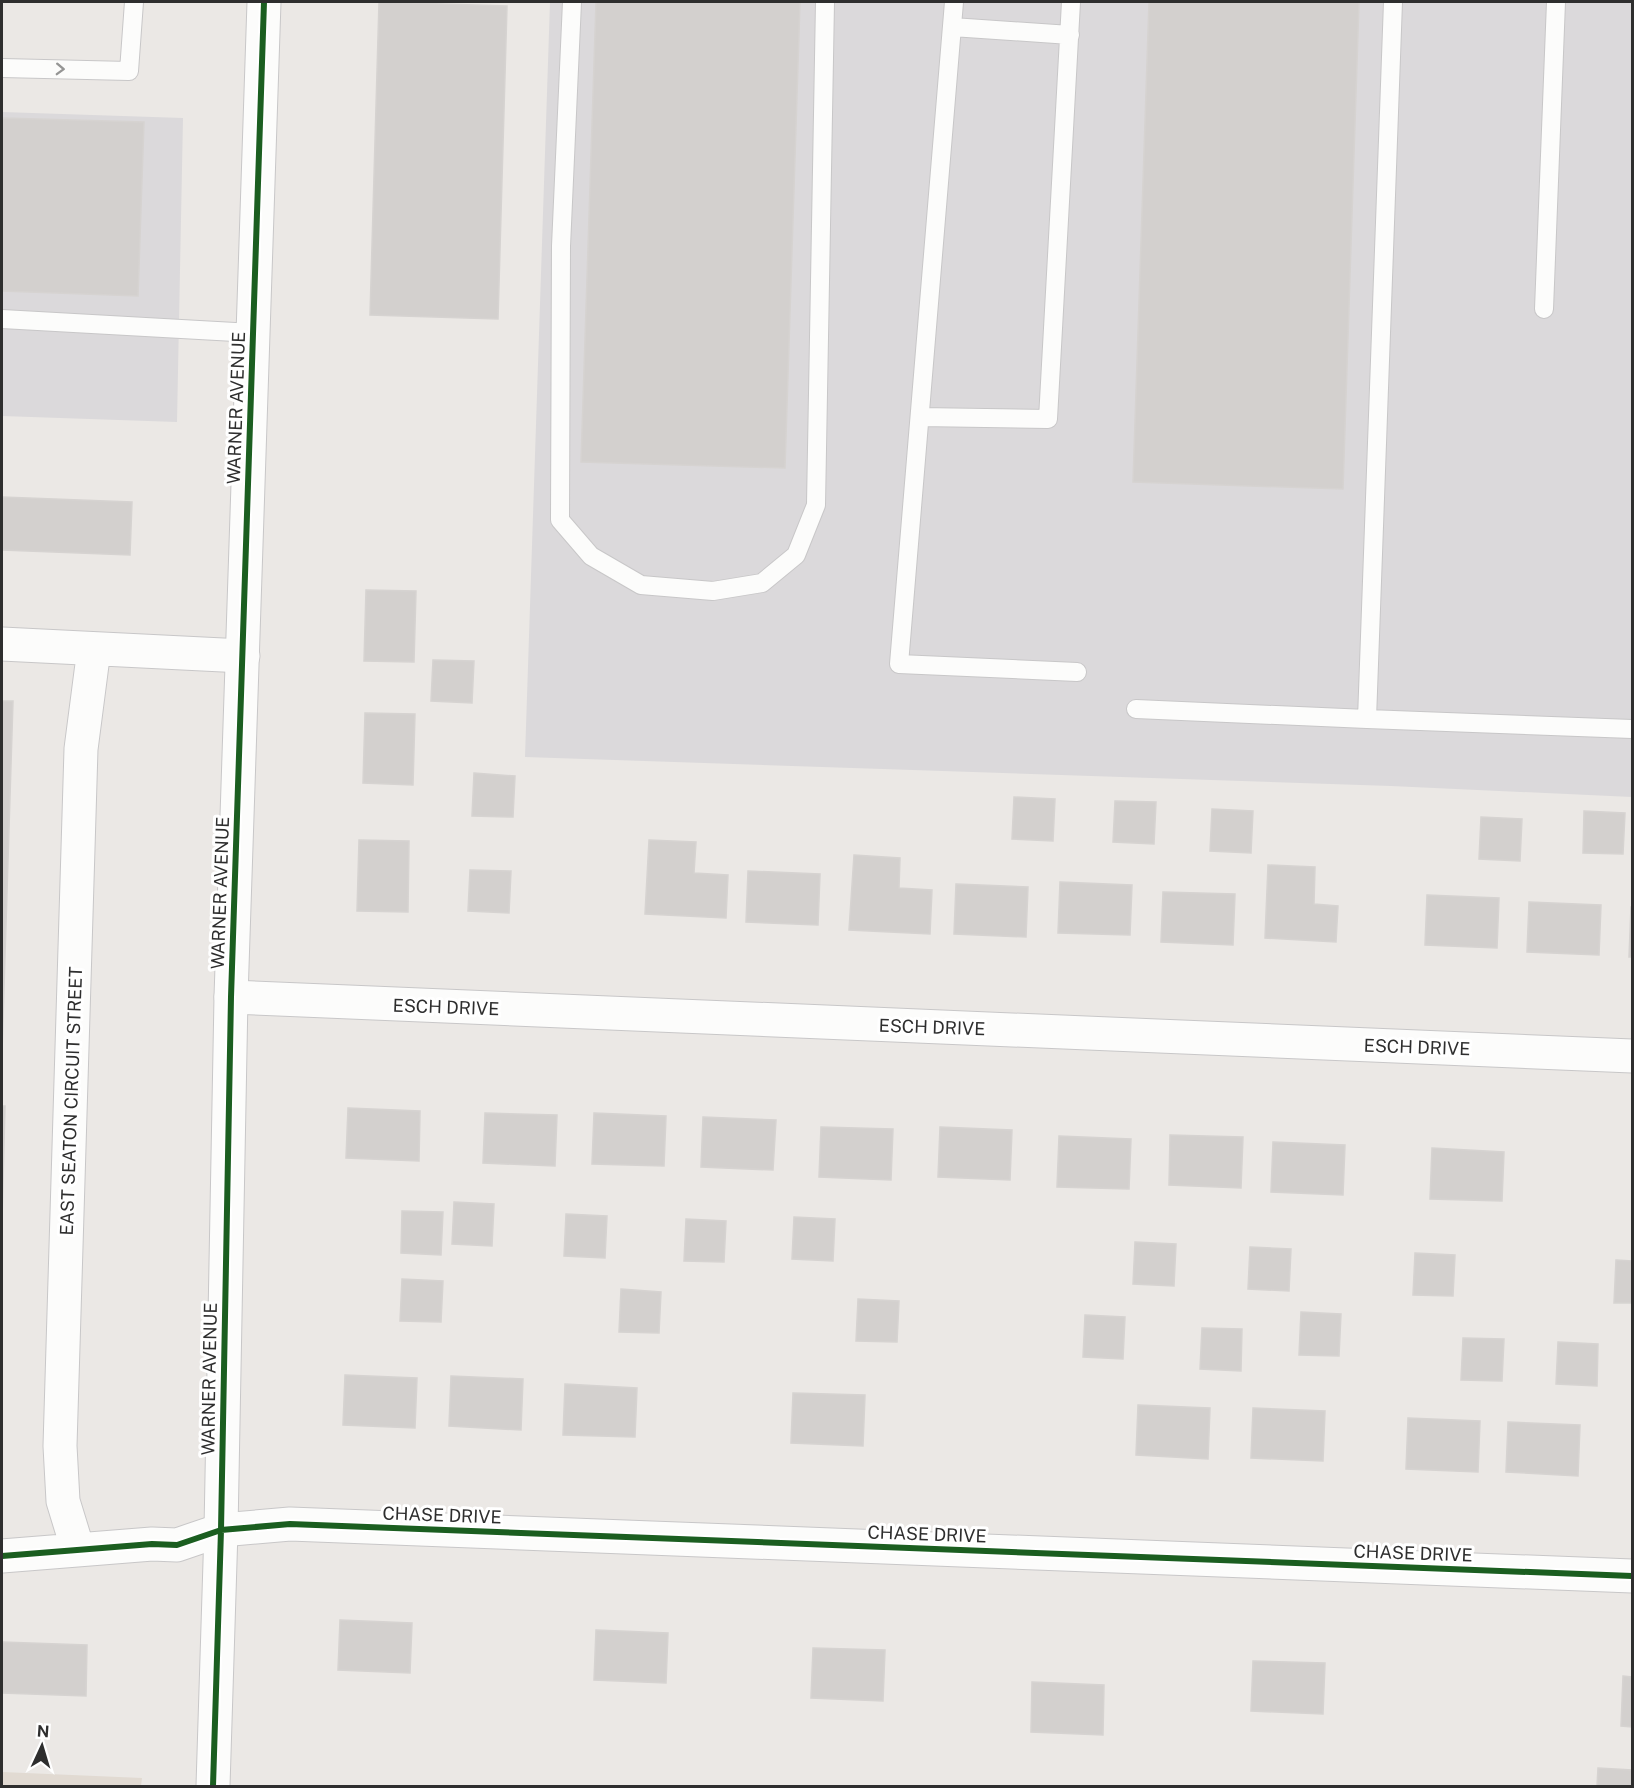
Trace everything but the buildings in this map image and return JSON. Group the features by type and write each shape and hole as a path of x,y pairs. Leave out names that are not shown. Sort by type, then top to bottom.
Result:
{"street":[{"name":"WARNER AVENUE","path":"213,1786 221,1530 231,997 264,2"},
{"path":"2,644 243,656"},
{"name":"EAST SEATON CIRCUIT STREET","path":"78,1550 63,1501 60,1446 81,749 94,649"},
{"name":"ESCH DRIVE","path":"231,997 1632,1056"},
{"name":"CHASE DRIVE","path":"2,1556 152,1544 177,1545 221,1530 290,1524 1632,1576"}],"lane":[{"path":"2,68 129,71 134,2"},
{"path":"573,2 561,246 560,520 591,556 641,585 713,591 762,583 796,555 816,505 825,2"},
{"path":"954,2 899,664 1077,672"},
{"path":"920,417 1048,419 1071,2"},
{"path":"1368,719 1393,2"},
{"path":"1544,309 1556,2"},
{"path":"952,27 1070,35"},
{"path":"2,319 253,333"},
{"path":"1136,709 1632,729"}],"shaded area":[{"path":"550,2 1632,2 1632,797 1391,786 525,757"},
{"path":"2,112 183,118 177,422 2,416"},
{"path":"2,1772 142,1778 141,1786 2,1786"}],"cycle path":[{"path":"213,1786 221,1530 231,997 264,2"},
{"path":"2,1556 152,1544 177,1545 221,1530 290,1524 1632,1576"}]}
